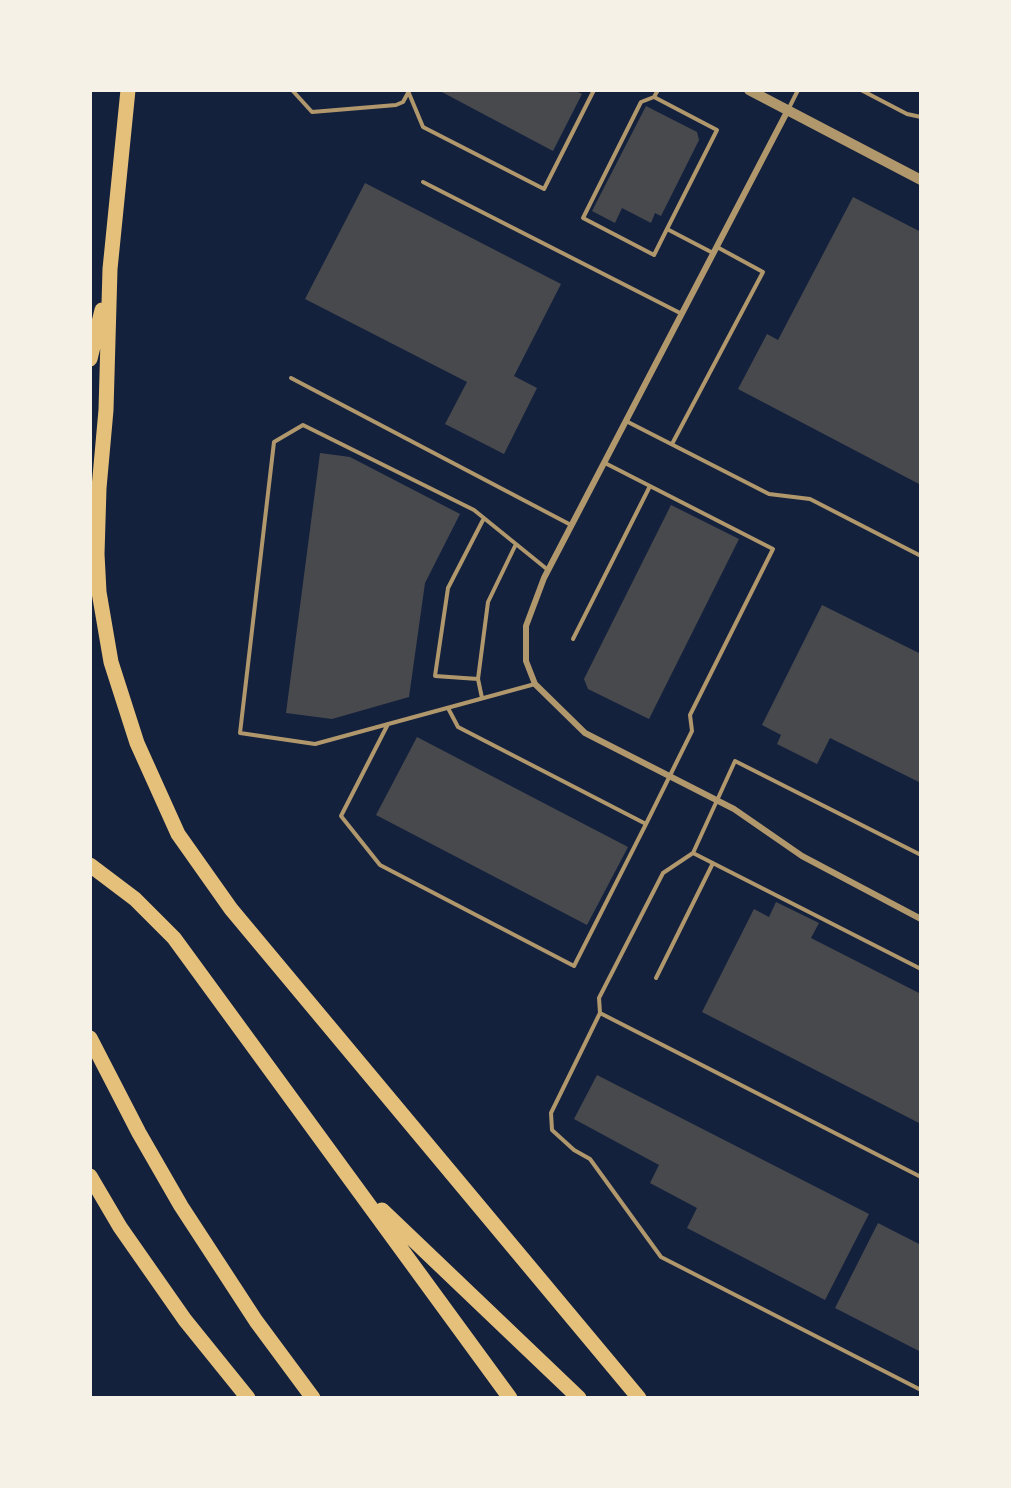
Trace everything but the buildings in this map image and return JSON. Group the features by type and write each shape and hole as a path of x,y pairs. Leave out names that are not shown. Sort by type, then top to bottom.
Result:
{"highway":[{"path":"128,90 110,269 106,410 97,523 99,592 111,662 122,701 163,804 196,861 231,909 639,1398"},
{"path":"90,359 110,269"},
{"path":"90,865 135,899 174,938 510,1398"},
{"path":"90,1038 139,1133 181,1206 256,1322 313,1398"},
{"path":"90,1176 120,1227 185,1320 248,1398"},
{"path":"356,1185 579,1398"}],"street":[{"path":"749,90 921,180"},
{"path":"788,110 548,570 526,626 526,661 534,684 585,733 716,800 802,856 921,919"}],"lane":[{"path":"292,90 312,112 396,105 403,102 409,91"},
{"path":"409,91 423,127 544,189 594,90"},
{"path":"654,97 717,130 654,255 583,218 640,102 654,97 658,90"},
{"path":"788,110 798,90"},
{"path":"861,90 907,114 921,117"},
{"path":"423,182 681,314"},
{"path":"667,229 763,272 672,444"},
{"path":"291,378 571,525"},
{"path":"626,420 768,494 810,499 921,556"},
{"path":"534,684 315,744 240,733 274,442 303,425 474,510 548,570"},
{"path":"388,724 341,816 380,865 574,966 692,730 690,715 773,549 604,463"},
{"path":"573,639 650,486"},
{"path":"478,679 435,676 448,588 484,518"},
{"path":"482,698 478,679 488,602 516,544"},
{"path":"448,708 458,727 646,824"},
{"path":"921,855 735,761 693,853 663,873 599,998 600,1013 551,1113 552,1130 574,1150 590,1160 661,1257 921,1390"},
{"path":"693,853 921,969"},
{"path":"656,978 713,863"},
{"path":"600,1013 921,1177"}]}
